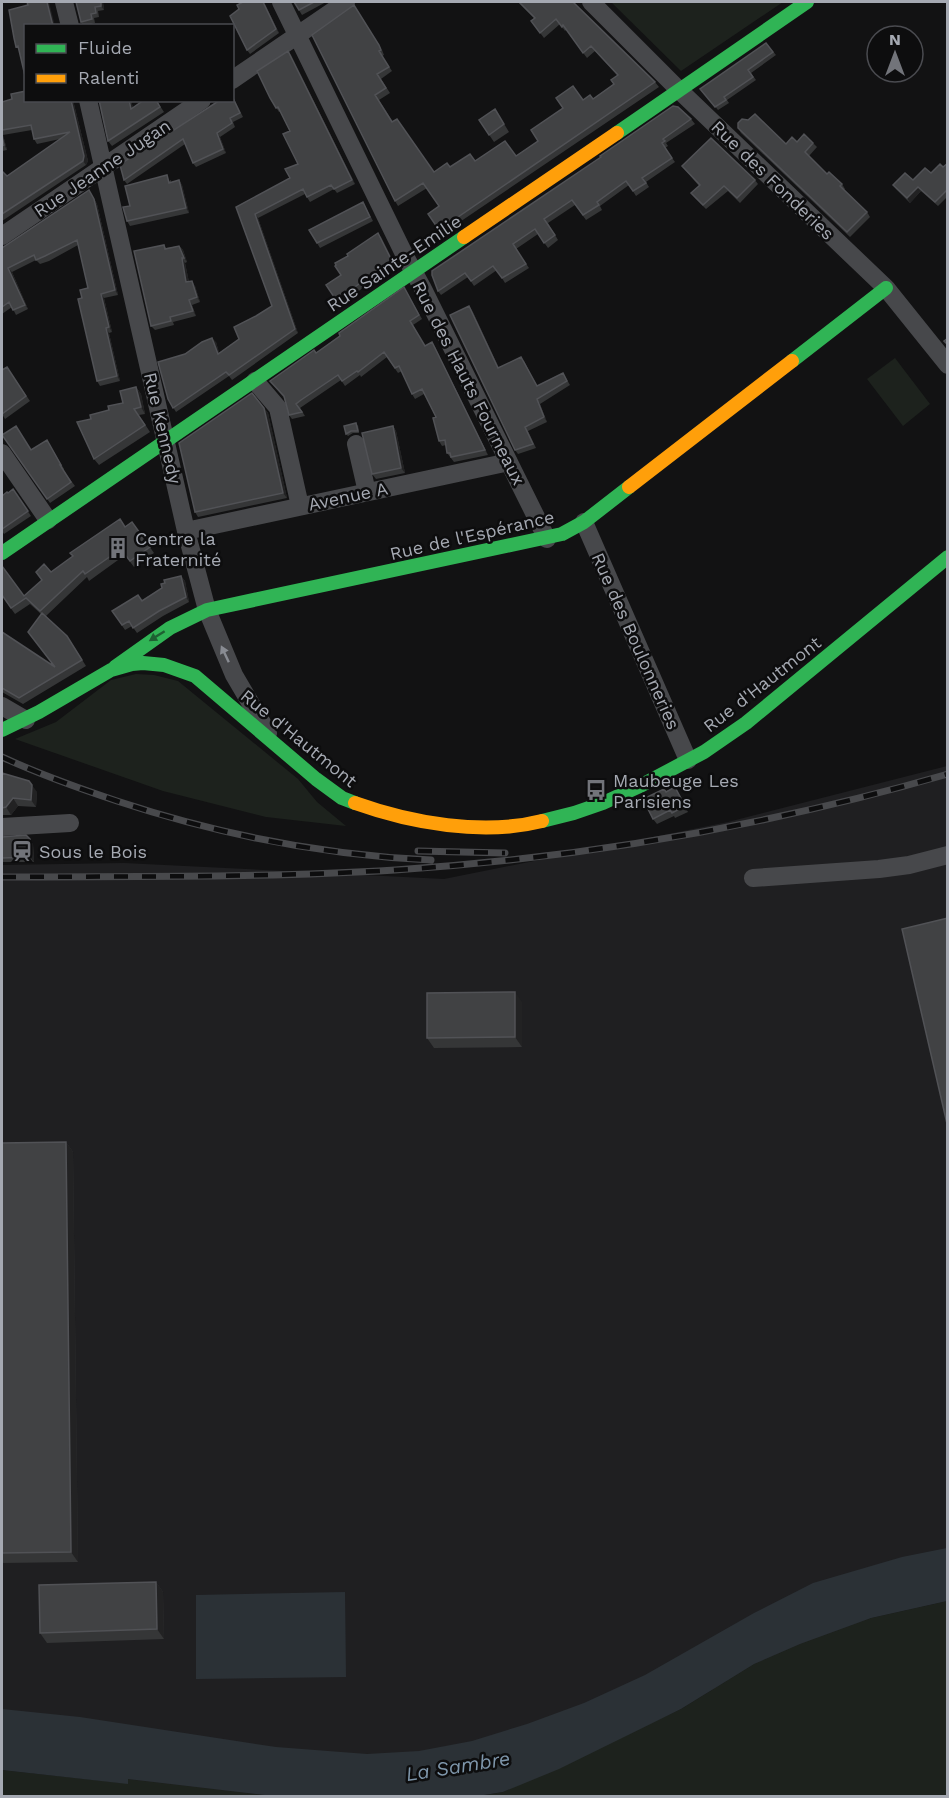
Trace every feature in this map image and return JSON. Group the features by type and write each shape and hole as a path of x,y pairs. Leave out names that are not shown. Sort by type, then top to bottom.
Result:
{"street":[{"path":"64,2 70,24"},
{"name":"Rue des Hauts Fourneaux","path":"281,2 548,539"},
{"path":"234,79 346,2"},
{"name":"Rue des Fonderies","path":"591,2 680,91 886,288 948,365"},
{"name":"Rue Sainte-Emilie","path":"2,553 807,2"},
{"name":"Rue Kennedy","path":"88,102 186,531 207,610 234,675 273,742"},
{"name":"Rue Jeanne Jugan","path":"2,236 199,102"},
{"name":"Rue de l'Espérance","path":"112,670 151,639 207,610 548,539 562,534 584,522 886,288"},
{"path":"255,381 278,408 300,506"},
{"path":"356,444 367,492"},
{"path":"2,453 48,520"},
{"name":"Avenue A","path":"186,531 509,462"},
{"name":"Rue des Boulonneries","path":"584,522 688,760"},
{"name":"Rue d'Hautmont","path":"5,728 26,720 112,670 128,665 159,663 177,667 195,676 322,784 342,798 403,818 452,826 478,828 535,823 603,803 704,752 746,723 948,557"},
{"path":"2,706 26,720"},
{"path":"2,827 70,824"},
{"path":"753,878 879,869 909,865 948,855"}],"shaded area":[{"path":"611,2 783,2 681,71"},
{"path":"895,358 930,404 903,426 867,379"},
{"path":"136,674 154,675 178,681 298,779 317,802 346,826 266,817 163,791 15,739 56,722 111,680"},
{"path":"947,766 947,1601 871,1618 478,1796 273,1796 2,1770 2,865 124,863 444,879 728,822"},
{"path":"947,1601 947,1796 478,1796 503,1792 681,1709 754,1664 800,1644 871,1618"},
{"path":"2,1770 123,1783 127,1779 273,1796 2,1796"}],"water":[{"name":"La Sambre","path":"947,1548 947,1601 871,1618 800,1644 754,1664 681,1709 559,1769 503,1792 478,1796 273,1796 128,1779 128,1784 2,1770 2,1709 80,1717 276,1747 367,1754 419,1751 472,1741 584,1703 645,1675 754,1613 813,1583 902,1557"},
{"path":"345,1592 346,1677 196,1679 196,1595"}],"building":[{"path":"27,2 47,2 52,24 24,24 24,72 18,46 16,47 9,10 28,5"},
{"path":"76,2 101,2 101,6 95,7 96,13 91,14 92,19 81,22"},
{"path":"243,2 263,2 276,29 247,50 230,16 239,9 237,5"},
{"path":"294,2 314,2 299,10"},
{"path":"519,2 573,2 655,82 439,230 428,214 439,206 423,183 395,201 312,35 354,5 379,45 381,50 379,51 389,67 377,74 386,88 375,95 392,122 397,119 434,172 447,163 450,167 470,154 475,161 505,141 516,156 538,141 531,130 563,108 556,98 573,86 583,100 590,95 593,99 614,84 611,80 618,75 591,46 583,53 556,19 540,33 531,21 535,18"},
{"path":"766,43 773,52 748,70 753,77 724,97 726,100 715,107 700,89"},
{"path":"288,51 352,180 334,189 331,185 307,197 303,189 255,214 295,329 229,375 226,372 173,408 168,399 158,362 185,354 212,338 218,354 239,339 234,327 272,306 236,207 290,178 285,169 298,164 283,134 290,131 257,71"},
{"path":"24,91 24,102 71,102 84,156 83,161 2,214 2,173 7,176 70,132 34,139 31,125 2,130 2,102 12,99 11,94"},
{"path":"234,100 240,113 230,118 232,123 217,133 223,149 193,163 183,139 124,180 120,165 172,127 174,130 217,102"},
{"path":"99,102 129,102 131,109 141,102 157,102 160,107 108,141"},
{"path":"673,106 678,107 691,119 663,139 665,141 662,143 672,158 642,178 646,183 633,191 626,181 597,202 599,205 583,215 572,200 544,219 555,235 544,243 535,229 513,244 526,264 502,278 493,266 471,281 465,273 438,291 432,271"},
{"path":"495,109 504,124 489,135 479,120"},
{"path":"755,114 786,144 792,137 797,142 804,134 813,143 805,152 827,174 829,172 842,184 840,186 867,212 847,232 738,128 738,123 742,119 748,120"},
{"path":"711,138 755,180 737,198 724,186 703,205 691,193 700,185 682,166"},
{"path":"948,163 948,189 935,202 918,187 907,198 893,185 905,173 913,180 925,168 931,173 940,164 943,167"},
{"path":"167,175 169,183 179,180 186,208 127,221 123,207 130,206 125,186"},
{"path":"89,190 94,199 115,290 101,294 117,376 97,381 78,299 82,298 80,290 88,288 77,240 36,260 34,255 8,268 25,305 13,310 9,302 2,307 2,248"},
{"path":"363,202 370,217 317,243 309,230"},
{"path":"378,233 392,261 336,300 326,285 341,275 335,263"},
{"path":"164,245 165,249 179,246 184,258 182,258 186,282 192,281 197,297 189,300 193,311 170,317 171,321 151,326 134,251"},
{"path":"404,287 419,315 410,321 425,346 432,342 485,450 451,457 450,453 447,453 445,440 439,441 433,418 436,417 422,389 412,394 399,366 395,368 384,352 358,372 342,381 338,375 301,400 296,404 302,412 289,415 284,396 270,381 314,350 316,353 340,336 339,333"},
{"path":"469,306 498,368 521,357 537,386 563,373 567,381 537,399 544,417 525,427 533,444 515,450 450,315"},
{"path":"7,367 26,396 2,414 2,370"},
{"path":"136,387 141,407 134,409 145,425 94,459 77,422 91,419 90,415 109,410 108,406 123,403 120,391"},
{"path":"252,393 264,408 283,493 195,512 179,443"},
{"path":"356,423 358,431 346,434 344,426"},
{"path":"16,426 31,450 47,440 71,482 47,499 2,435"},
{"path":"393,426 401,468 372,474 362,433"},
{"path":"13,489 28,511 2,529 2,496"},
{"path":"120,519 125,527 132,522 150,547 130,561 121,549 85,574 83,571 40,611 26,598 11,608 2,595 2,566 24,596 42,580 36,572 44,564 51,572 73,556 70,553"},
{"path":"181,576 186,597 133,628 129,621 122,625 112,611 138,595 142,601 162,588 161,584 165,583 164,580"},
{"path":"42,613 67,636 82,660 19,698 2,688 2,632 55,667 28,632"},
{"path":"2,773 29,781 32,785 31,800 13,798 6,807 2,808"},
{"path":"675,787 685,806 672,813 670,810 653,819 643,799 664,789 666,792"},
{"path":"26,835 30,839 30,857 2,858 2,837"},
{"path":"948,918 948,1128 902,929"},
{"path":"515,992 515,1037 427,1038 427,993"},
{"path":"66,1142 71,1552 2,1553 2,1143"},
{"path":"156,1582 157,1629 40,1633 39,1585"}],"railway":[{"path":"2,757 117,801 194,824 311,848 431,860"},
{"path":"2,877 346,873 465,865 674,837 812,809 948,774"},
{"path":"418,851 505,853"}],"traffic: fast":[{"path":"617,133 807,2"},
{"path":"2,553 464,237"},
{"path":"792,361 886,288"},
{"path":"115,667 170,628 207,610 562,534 584,522 629,487"},
{"path":"542,821 603,803 704,752 746,723 948,557"},
{"path":"2,730 39,712 111,670 132,664 164,665 195,676 316,779 342,798 355,803"}],"traffic: slow":[{"path":"464,237 617,133"},
{"path":"629,487 792,361"},
{"path":"355,803 400,816 447,825 496,827 542,821"}],"place":[{"name":"Centre la Fraternité","path":"118,548"},
{"name":"Maubeuge Les Parisiens","path":"596,790"},
{"name":"Sous le Bois","path":"22,851"}]}
